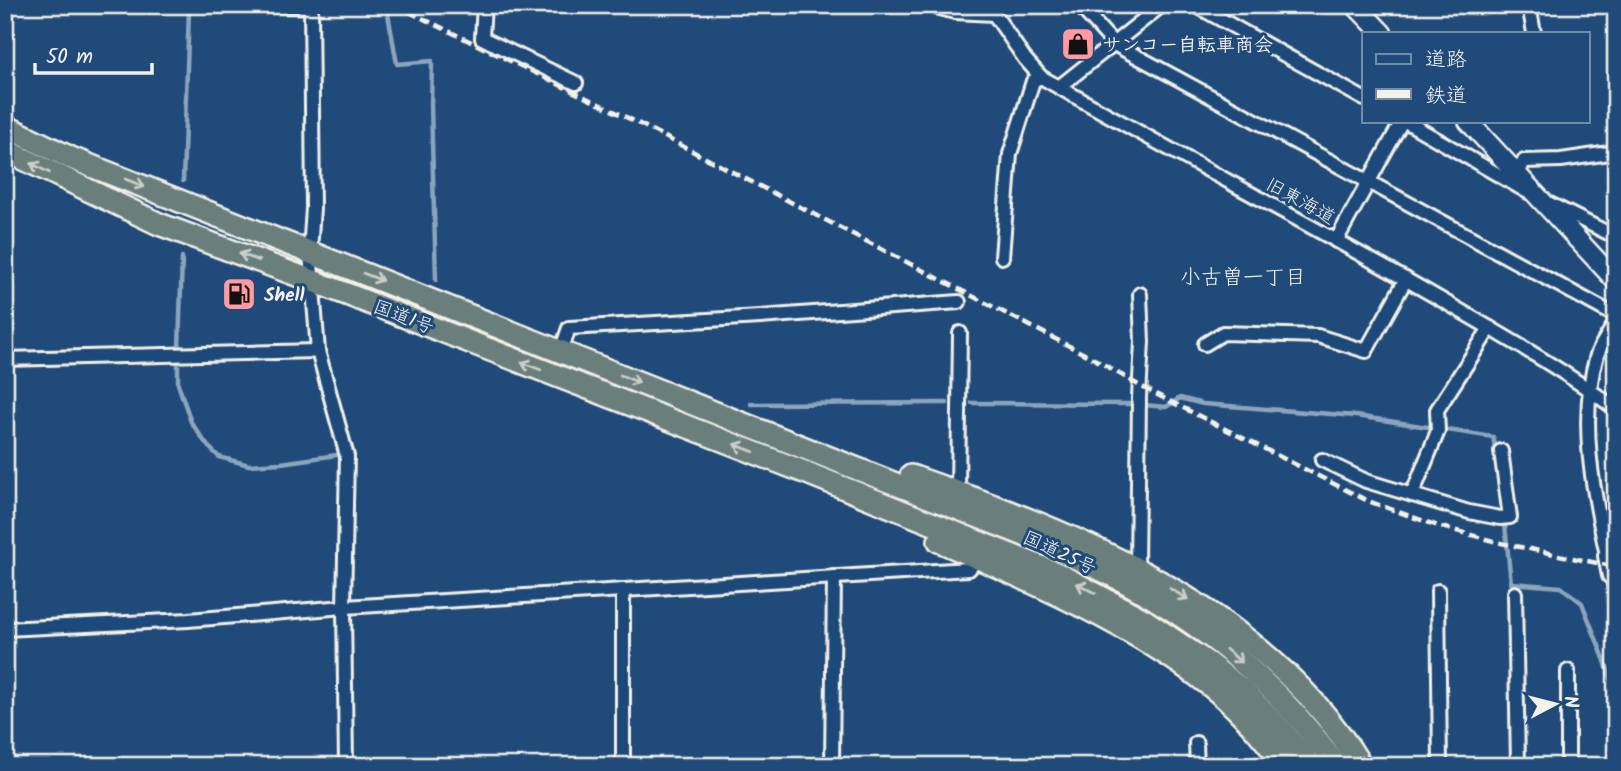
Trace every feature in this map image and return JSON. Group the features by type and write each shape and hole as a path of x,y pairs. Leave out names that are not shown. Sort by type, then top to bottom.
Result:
{"highway":[{"name":"国道1号","path":"5,126 71,158 731,420"},
{"name":"国道1号","path":"5,150 159,224 807,473"},
{"path":"731,420 748,417 958,492 1082,542 1138,569 1222,621 1260,650 1316,704 1361,766"},
{"name":"国道25号","path":"731,420 1027,536 1129,584 1184,618 1260,678 1300,718 1337,766"},
{"path":"807,473 816,487 978,558 1122,628 1184,666 1210,685 1253,725 1285,766"},
{"name":"国道25号","path":"807,473 1058,574 1133,613 1241,689 1288,738 1310,766"}],"main road":[{"path":"1355,5 1381,32"},
{"path":"1469,122 1616,281"}],"street":[{"path":"271,5 311,6 313,208 310,252 318,351 347,456 344,607 346,766"},
{"path":"484,5 482,38 576,83"},
{"path":"927,5 955,12 990,9"},
{"path":"1079,5 1114,44 1616,316"},
{"path":"1059,87 1162,5"},
{"path":"1195,5 1362,98"},
{"path":"1529,5 1534,32"},
{"name":"旧東海道","path":"990,9 1041,77 1406,279 1591,390 1616,409"},
{"path":"1002,257 1010,154 1034,81 1041,77"},
{"path":"1336,241 1403,122"},
{"path":"1406,122 1541,200 1616,237"},
{"path":"1518,175 1524,161 1561,160 1616,152"},
{"path":"1205,344 1223,332 1318,336 1366,351 1406,279"},
{"path":"1138,569 1142,342 1140,294"},
{"path":"562,351 569,328 960,302"},
{"path":"1616,322 1598,353 1588,422 1595,504 1607,555 1606,565 1609,576 1613,579 1616,596"},
{"path":"1412,495 1438,427 1437,410 1490,328"},
{"path":"958,492 960,333"},
{"path":"5,359 318,351"},
{"path":"1322,460 1366,481 1469,512 1500,518 1510,517 1501,450"},
{"path":"5,629 188,620 344,607 969,569 978,558"},
{"path":"832,766 834,577"},
{"path":"623,766 624,590"},
{"path":"1438,591 1440,766"},
{"path":"1515,593 1518,766"},
{"path":"1568,671 1568,766"},
{"path":"1196,743 1196,766"}],"waterway":[{"path":"183,181 189,11"},
{"path":"388,14 397,64 432,61 436,280"},
{"path":"179,348 182,257"},
{"path":"178,363 178,384 191,422 219,457 249,465 337,455"},
{"path":"1144,405 1166,407 1180,398 1203,404 1356,416 1493,437 1496,455"},
{"path":"751,404 947,403"},
{"path":"972,403 1129,404"},
{"path":"1505,525 1511,583 1561,587 1582,603 1616,696"}],"railway":[{"path":"395,5 632,120 1098,361 1140,386 1368,501 1438,526 1501,543 1616,567"}],"place":[{"name":"サンコー自転車商会","path":"1078,44"},
{"name":"Shell","path":"239,294"}],"district":[{"name":"小古曽一丁目","path":"1243,277"}]}
